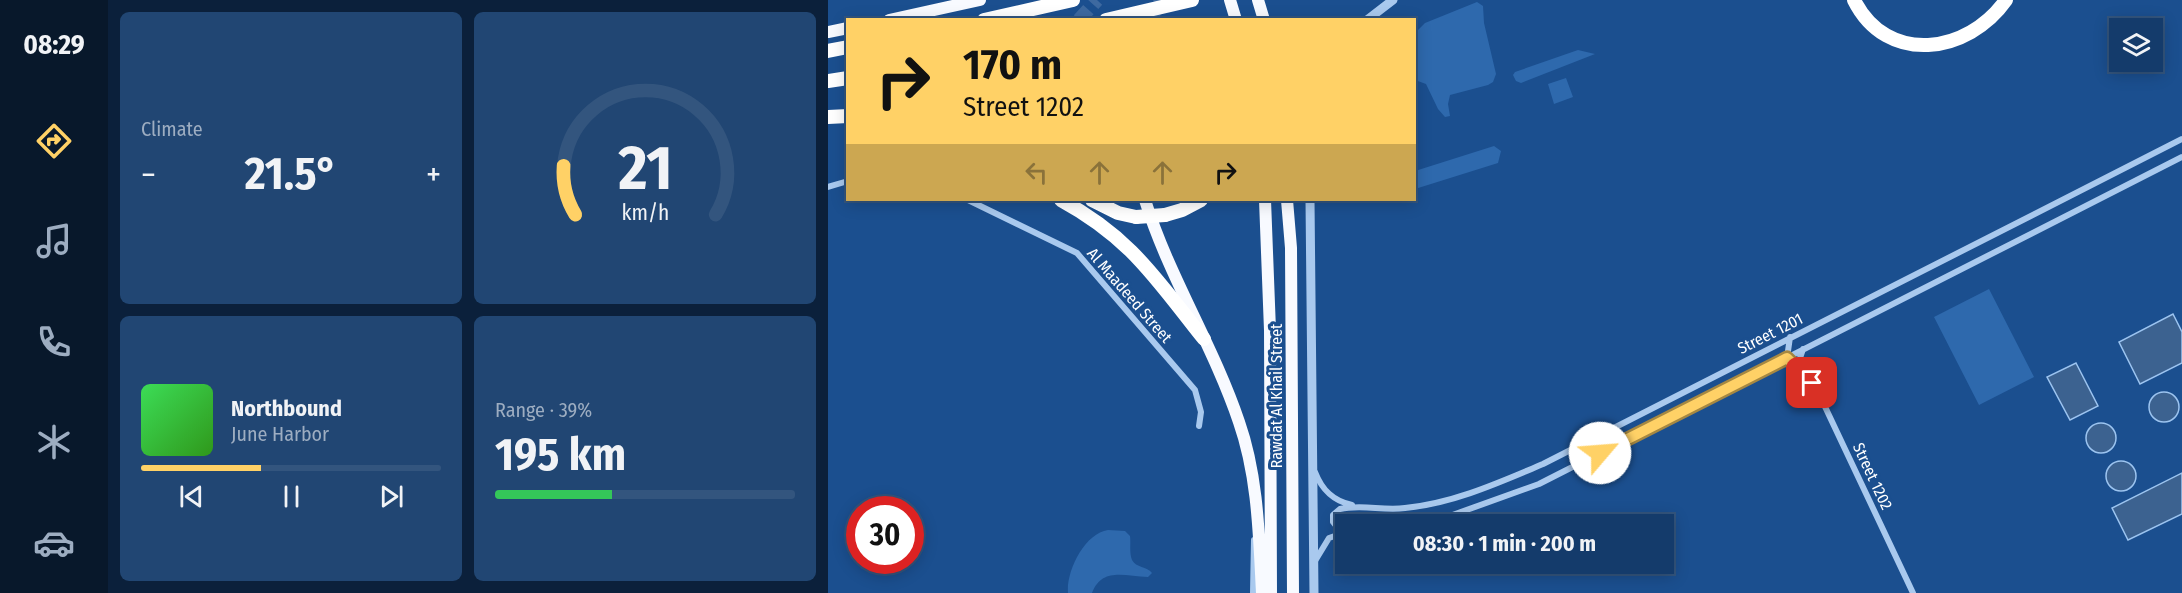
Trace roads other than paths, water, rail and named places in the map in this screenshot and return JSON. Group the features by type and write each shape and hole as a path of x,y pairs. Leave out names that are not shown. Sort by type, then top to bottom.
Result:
{"highway":[{"path":"898,18 980,0"},
{"path":"993,18 1072,0"},
{"path":"1230,0 1235,18"},
{"path":"1258,0 1264,18"},
{"path":"1854,0 1866,17 1882,32 1901,40 1927,45 1950,42 1972,34 1995,15 2006,0"},
{"path":"1115,18 1188,1"},
{"path":"1147,18 1188,1"},
{"path":"828,32 846,28"},
{"path":"828,51 846,47"},
{"path":"828,81 846,78"},
{"path":"828,117 846,116"},
{"path":"828,125 846,125"},
{"path":"1063,201 1111,232 1135,254 1161,281 1204,339"},
{"path":"1094,201 1118,213 1136,217 1165,215 1182,210 1199,201"},
{"path":"1145,201 1171,270 1204,339 1239,422 1248,454 1257,519 1262,593"},
{"name":"Rawdat Al Khail Street","path":"1265,201 1270,330 1271,593"},
{"name":"Rawdat Al Khail Street","path":"1287,201 1291,271 1293,589"}],"street":[{"path":"1370,18 1393,0"},
{"name":"Street 1201","path":"1335,525 1333,515 1340,509 1358,507 1389,509 1420,506 1490,487 1543,464 2182,139"},
{"name":"Street 1201","path":"1455,514 1539,484 2182,157"},
{"path":"828,187 846,182"},
{"name":"Al Maadeed Street","path":"970,201 1077,253 1195,390 1201,412 1200,426"},
{"path":"1310,201 1314,593"},
{"path":"2006,230 2013,243"},
{"path":"1787,358 1790,337"},
{"path":"1803,349 1799,361 1803,373"},
{"name":"Street 1202","path":"1787,358 1819,393 1913,593"},
{"name":"Street 1201","path":"1311,463 1327,493 1343,503 1358,507"},
{"path":"1253,593 1257,519"},
{"name":"Street 1201","path":"1313,564 1329,538 1335,536"}],"tunnel":[{"path":"1081,18 1097,0"},
{"path":"1153,18 1160,0"}]}
